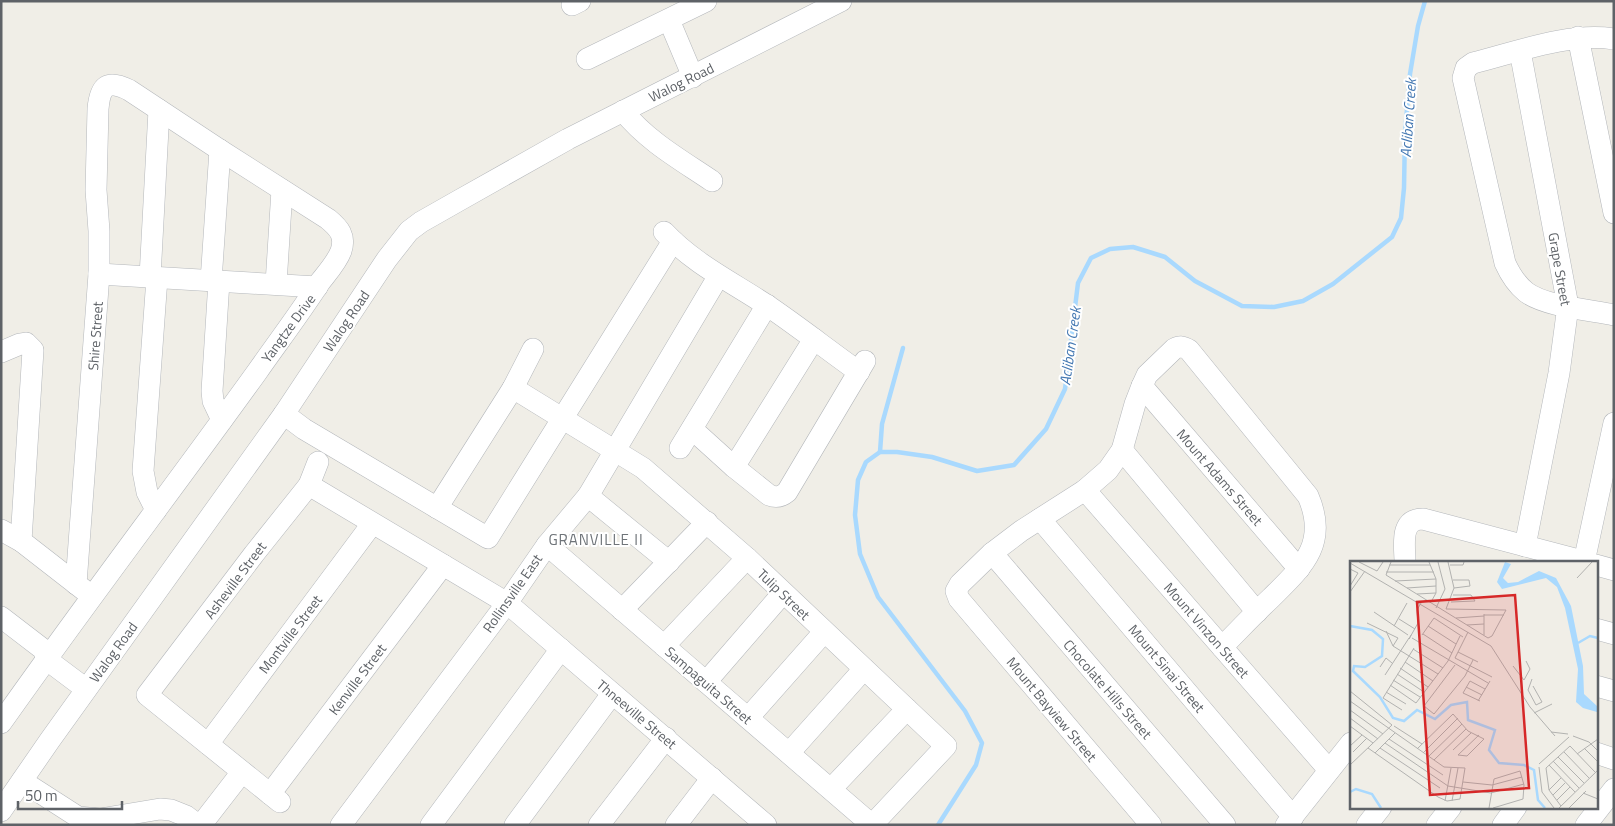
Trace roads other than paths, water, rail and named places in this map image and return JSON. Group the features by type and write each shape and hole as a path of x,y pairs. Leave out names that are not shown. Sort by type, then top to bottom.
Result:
{"street":[{"path":"587,59 706,1"},
{"name":"Walog Road","path":"1,811 284,414 387,259 409,231 443,209 568,139 841,1"},
{"path":"669,20 693,76"},
{"path":"1614,39 1599,36 1578,37 1473,63 1466,68 1463,78 1504,263 1518,285 1527,293 1539,298 1614,315"},
{"path":"1578,37 1607,149 1614,213"},
{"name":"Grape Street","path":"1520,51 1568,306 1559,373 1525,546"},
{"name":"Yangtze Drive","path":"4,712 48,653 84,590 156,510 222,420 339,255 343,240 341,232 328,219 122,86 116,84 108,85 102,89"},
{"name":"Shire Street","path":"84,590 99,274 96,171 98,109 102,89"},
{"path":"156,510 147,492 143,470 159,110"},
{"path":"623,111 650,139 712,180"},
{"path":"220,150 212,391 222,420"},
{"path":"276,284 282,190"},
{"path":"284,414 304,429 488,538 563,418 668,236 718,276 767,305 814,339 862,366 787,492 782,496 769,495 734,467 692,429"},
{"path":"99,274 317,287"},
{"name":"Rollinsville East","path":"341,825 507,603 546,545 588,496 718,276"},
{"path":"680,448 767,305"},
{"path":"734,467 814,339"},
{"path":"1,352 26,343 33,350 21,541"},
{"path":"992,553 1085,490 1108,470 1122,450 1135,404 1147,375 1174,349 1182,347 1189,350 1308,496 1315,519 1315,531 1310,552 1299,569 1222,647"},
{"path":"437,508 513,388 533,349"},
{"name":"Mount Adams Street","path":"1142,386 1299,569"},
{"name":"Tulip Street","path":"513,388 643,468 747,558 946,746 872,825"},
{"path":"1585,561 1614,423"},
{"path":"1122,450 1257,612"},
{"name":"Asheville Street","path":"208,744 147,695 309,485 318,462"},
{"name":"Thneeville Street","path":"309,485 507,603 712,778 755,821"},
{"name":"Mount Vinzon Street","path":"1085,490 1329,770"},
{"path":"588,496 669,562"},
{"name":"Mount Sinai Street","path":"1040,519 1290,821"},
{"path":"1405,561 1406,528 1409,522 1416,519 1581,561"},
{"path":"622,610 707,522"},
{"name":"Montville Street","path":"208,744 372,524"},
{"path":"1,530 21,541 84,590"},
{"name":"Sampaguita Street","path":"546,545 872,825"},
{"name":"Mount Bayview Street","path":"992,553 960,584 956,591 959,599 1151,825"},
{"name":"Chocolate Hills Street","path":"992,553 1225,825"},
{"path":"664,646 747,558"},
{"name":"Kenville Street","path":"242,772 275,798 443,565"},
{"path":"1598,566 1614,570"},
{"path":"706,682 783,592"},
{"path":"1,617 90,684"},
{"path":"1598,630 1614,634"},
{"path":"748,718 824,632"},
{"path":"430,825 561,649"},
{"path":"789,752 864,669"},
{"path":"1598,687 1614,691"},
{"path":"515,825 612,694"},
{"path":"830,789 907,709"},
{"path":"600,825 666,738"},
{"path":"128,822 160,809 171,810 186,816 200,825 242,772 208,744"},
{"path":"1290,821 1350,744"},
{"path":"1598,754 1614,759"},
{"path":"676,825 712,778"},
{"path":"18,787 78,817 101,822 166,820 177,825"},
{"path":"18,787 62,825"},
{"path":"1586,825 1614,789"},
{"path":"1367,825 1380,808"},
{"path":"1437,825 1450,808"},
{"path":"1503,825 1515,808"}],"waterway":[{"name":"Acliban Creek","path":"938,825 976,765 982,743 965,711 878,597 860,554 855,515 858,480 866,462 880,452 897,452 932,457 977,471 1014,465 1046,429 1065,389 1078,283 1091,258 1110,249 1133,247 1165,257 1195,281 1242,306 1274,307 1303,301 1333,284 1392,237 1401,218 1410,74 1418,26 1425,1"},
{"path":"880,452 882,424 903,348"}],"district":[{"name":"GRANVILLE II","path":"596,539"}]}
